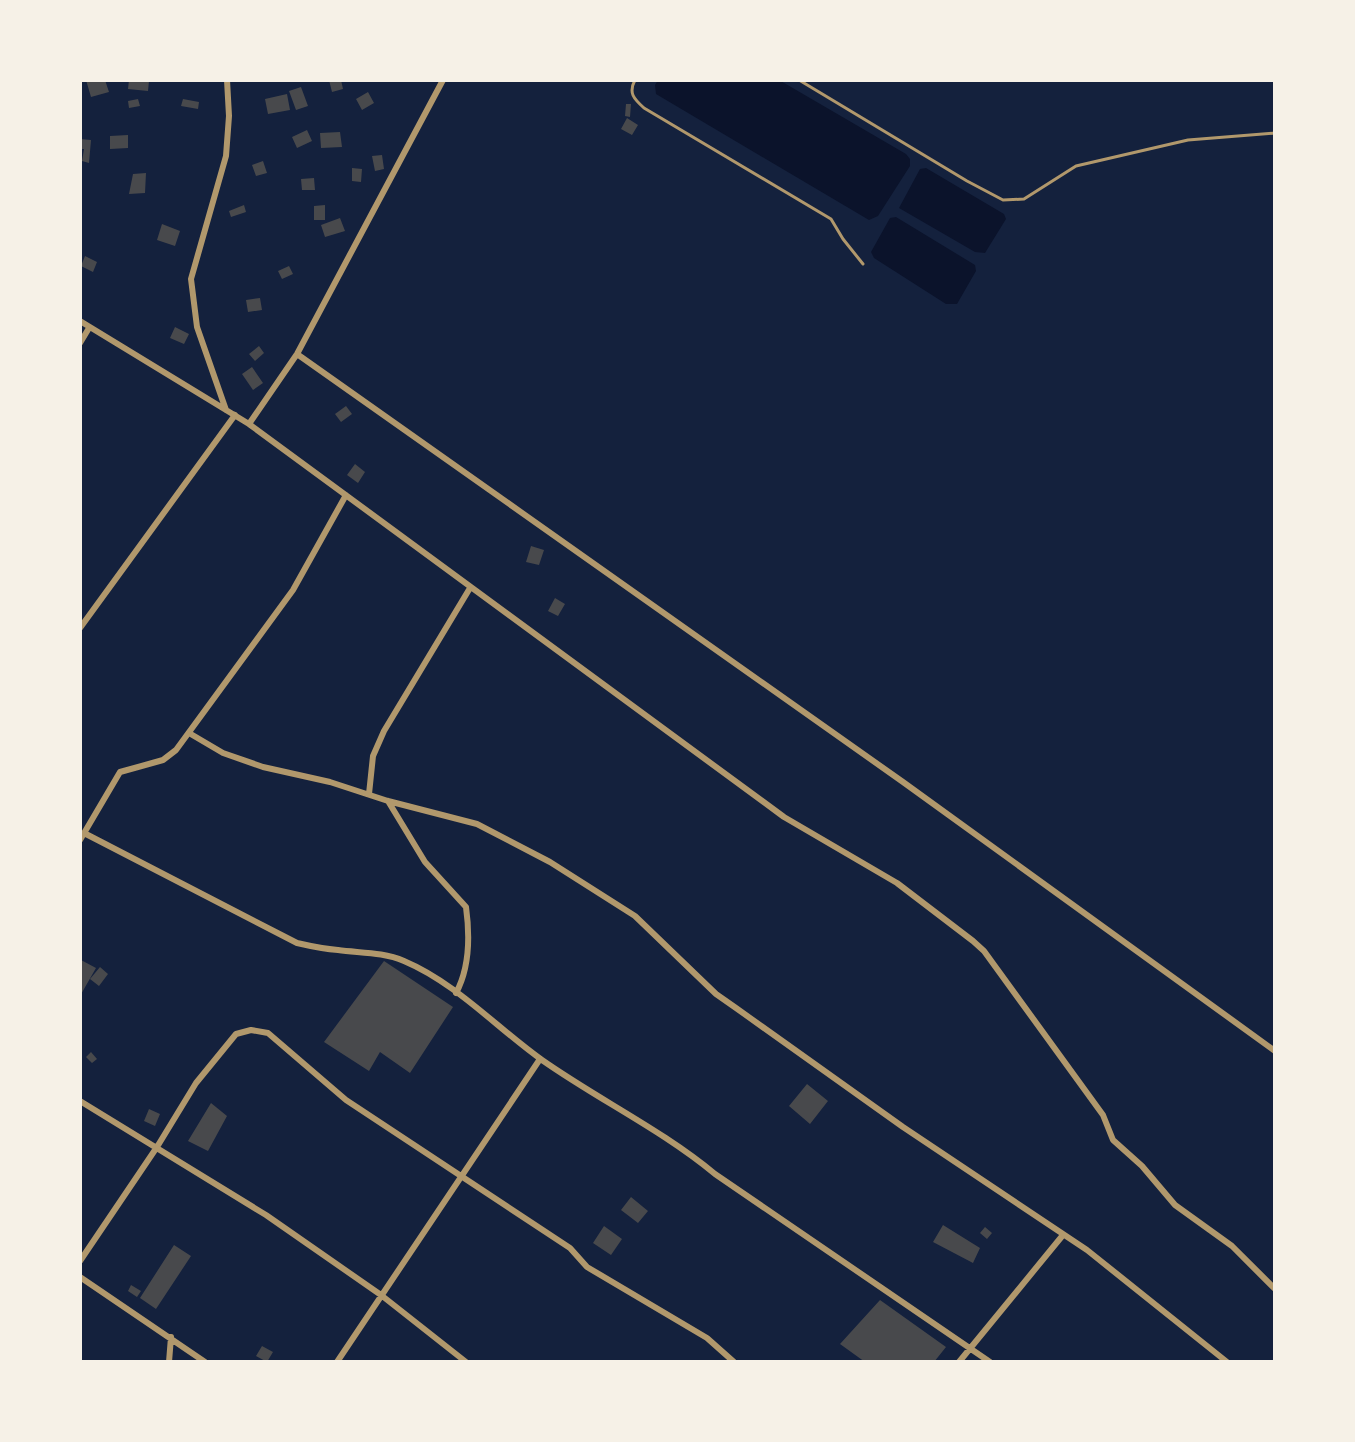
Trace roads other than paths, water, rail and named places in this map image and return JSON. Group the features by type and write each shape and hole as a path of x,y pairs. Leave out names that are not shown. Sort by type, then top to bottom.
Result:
{"street":[{"path":"226,410 197,327 191,279 226,156 229,116 227,80"},
{"path":"249,424 297,354 443,80"},
{"path":"80,321 249,424 784,817 897,883 973,941 984,951 1103,1115 1113,1140 1142,1166 1175,1205 1232,1246 1275,1289"},
{"path":"80,343 89,328"},
{"path":"297,354 903,782 1275,1051"},
{"path":"80,628 235,415"},
{"path":"346,495 293,590 176,750 163,760 120,772 82,837 297,943 380,954 405,961 456,993 540,1059 689,1152 715,1174 990,1362"},
{"path":"369,794 373,756 384,731 470,588"},
{"path":"189,733 223,753 263,767 330,782 477,824 550,862 635,916 716,994 903,1127 1087,1250 1227,1362"},
{"path":"388,801 425,862 466,907 467,962 465,976 456,993"},
{"path":"80,1261 157,1147 189,1092 236,1034 251,1030 268,1033 346,1100 570,1248 587,1267 707,1338 734,1362"},
{"path":"337,1362 540,1059"},
{"path":"80,1101 266,1215 381,1295 466,1362"},
{"path":"959,1362 1063,1235"},
{"path":"80,1277 205,1362"},
{"path":"169,1362 171,1337"}],"lane":[{"path":"635,80 631,87 633,98 644,108 831,219 863,264"},
{"path":"799,80 1003,200 1024,199 1076,166 1188,140 1275,133"}],"water":[{"path":"658,80 779,80 906,154 910,166 878,216 869,220 656,94"},
{"path":"926,168 1004,214 1006,219 985,253 975,252 899,208 920,169"},
{"path":"896,217 975,265 976,271 957,304 946,304 874,258 871,252 890,218"}]}
